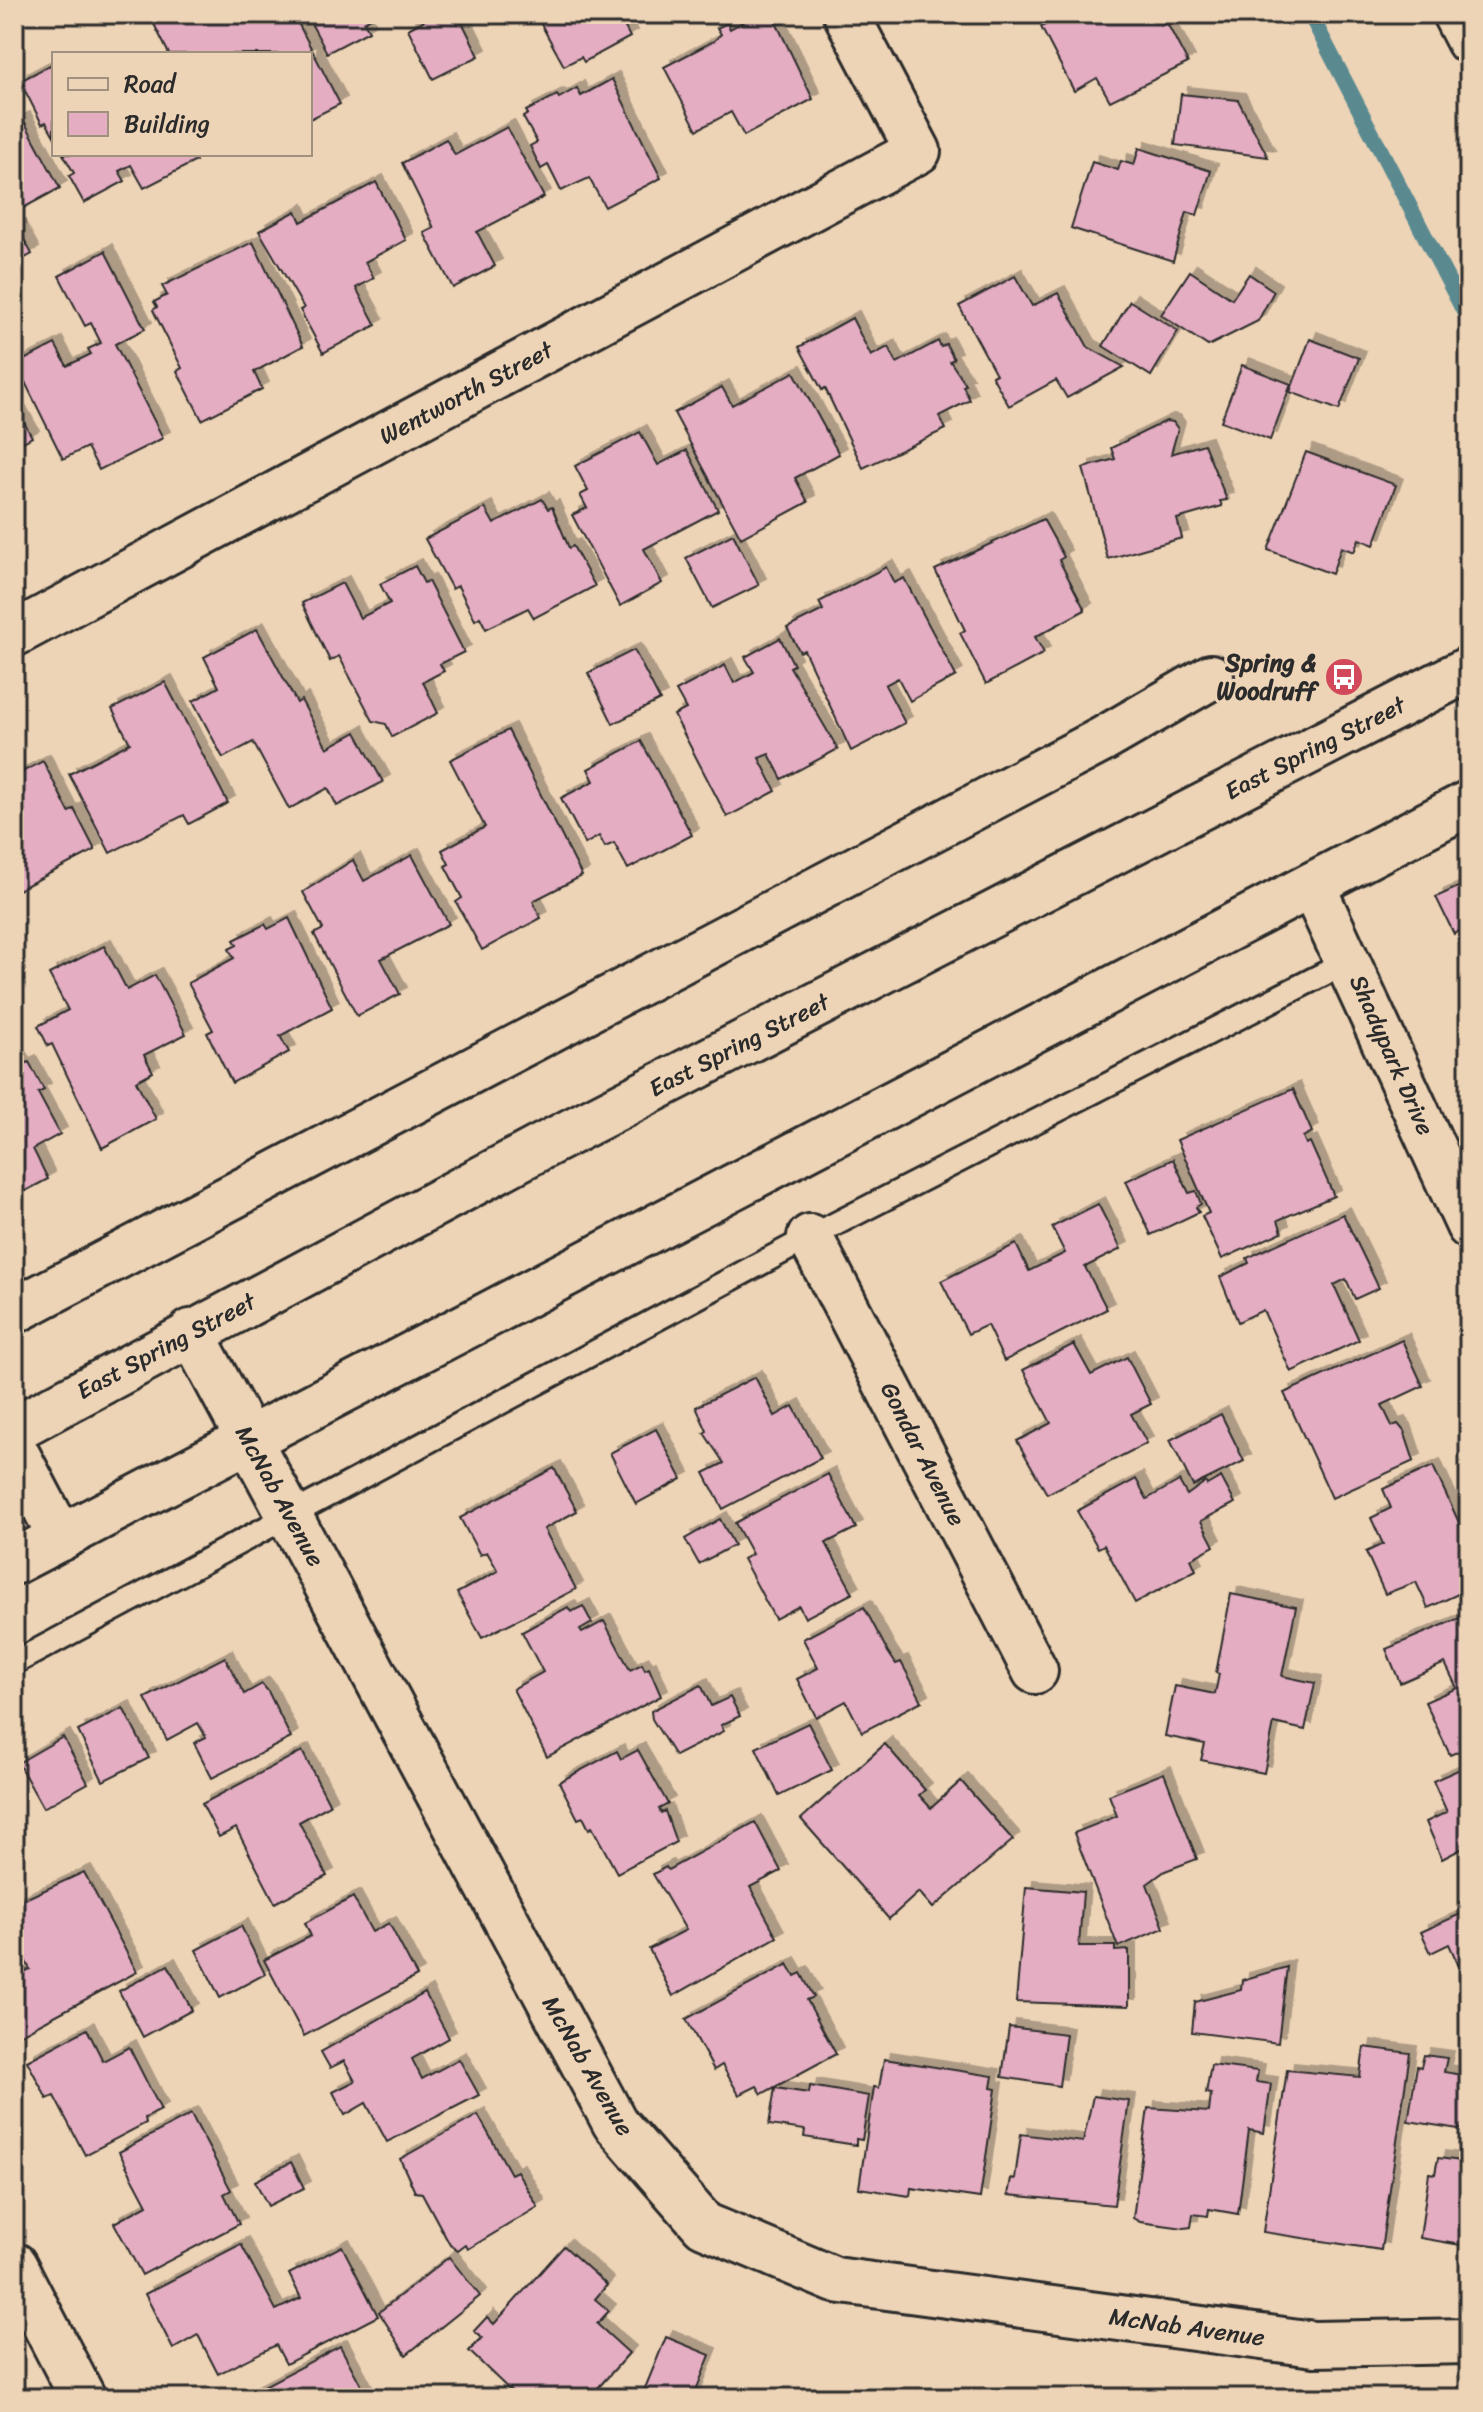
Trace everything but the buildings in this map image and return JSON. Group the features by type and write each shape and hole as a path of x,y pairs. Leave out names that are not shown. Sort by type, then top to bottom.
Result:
{"street":[{"name":"Wentworth Street","path":"14,634 918,151 846,14"},
{"path":"1455,14 1469,41"},
{"name":"East Spring Street","path":"14,1429 541,1147 1469,669"},
{"path":"14,1311 1102,740 1211,677"},
{"path":"14,1562 1469,803"},
{"name":"Shadypark Drive","path":"1312,885 1469,1226"},
{"name":"Gondar Avenue","path":"810,1237 1035,1671"},
{"name":"McNab Avenue","path":"191,1332 292,1514 615,2123 704,2225 835,2280 1314,2344 1469,2341"},
{"path":"14,1449 61,1538"},
{"path":"14,2265 83,2398"}],"lane":[{"path":"14,1663 810,1237 1349,961"}],"waterway":[{"path":"1310,14 1469,321"}],"place":[{"name":"Spring & Woodruff","path":"1344,677"}]}
